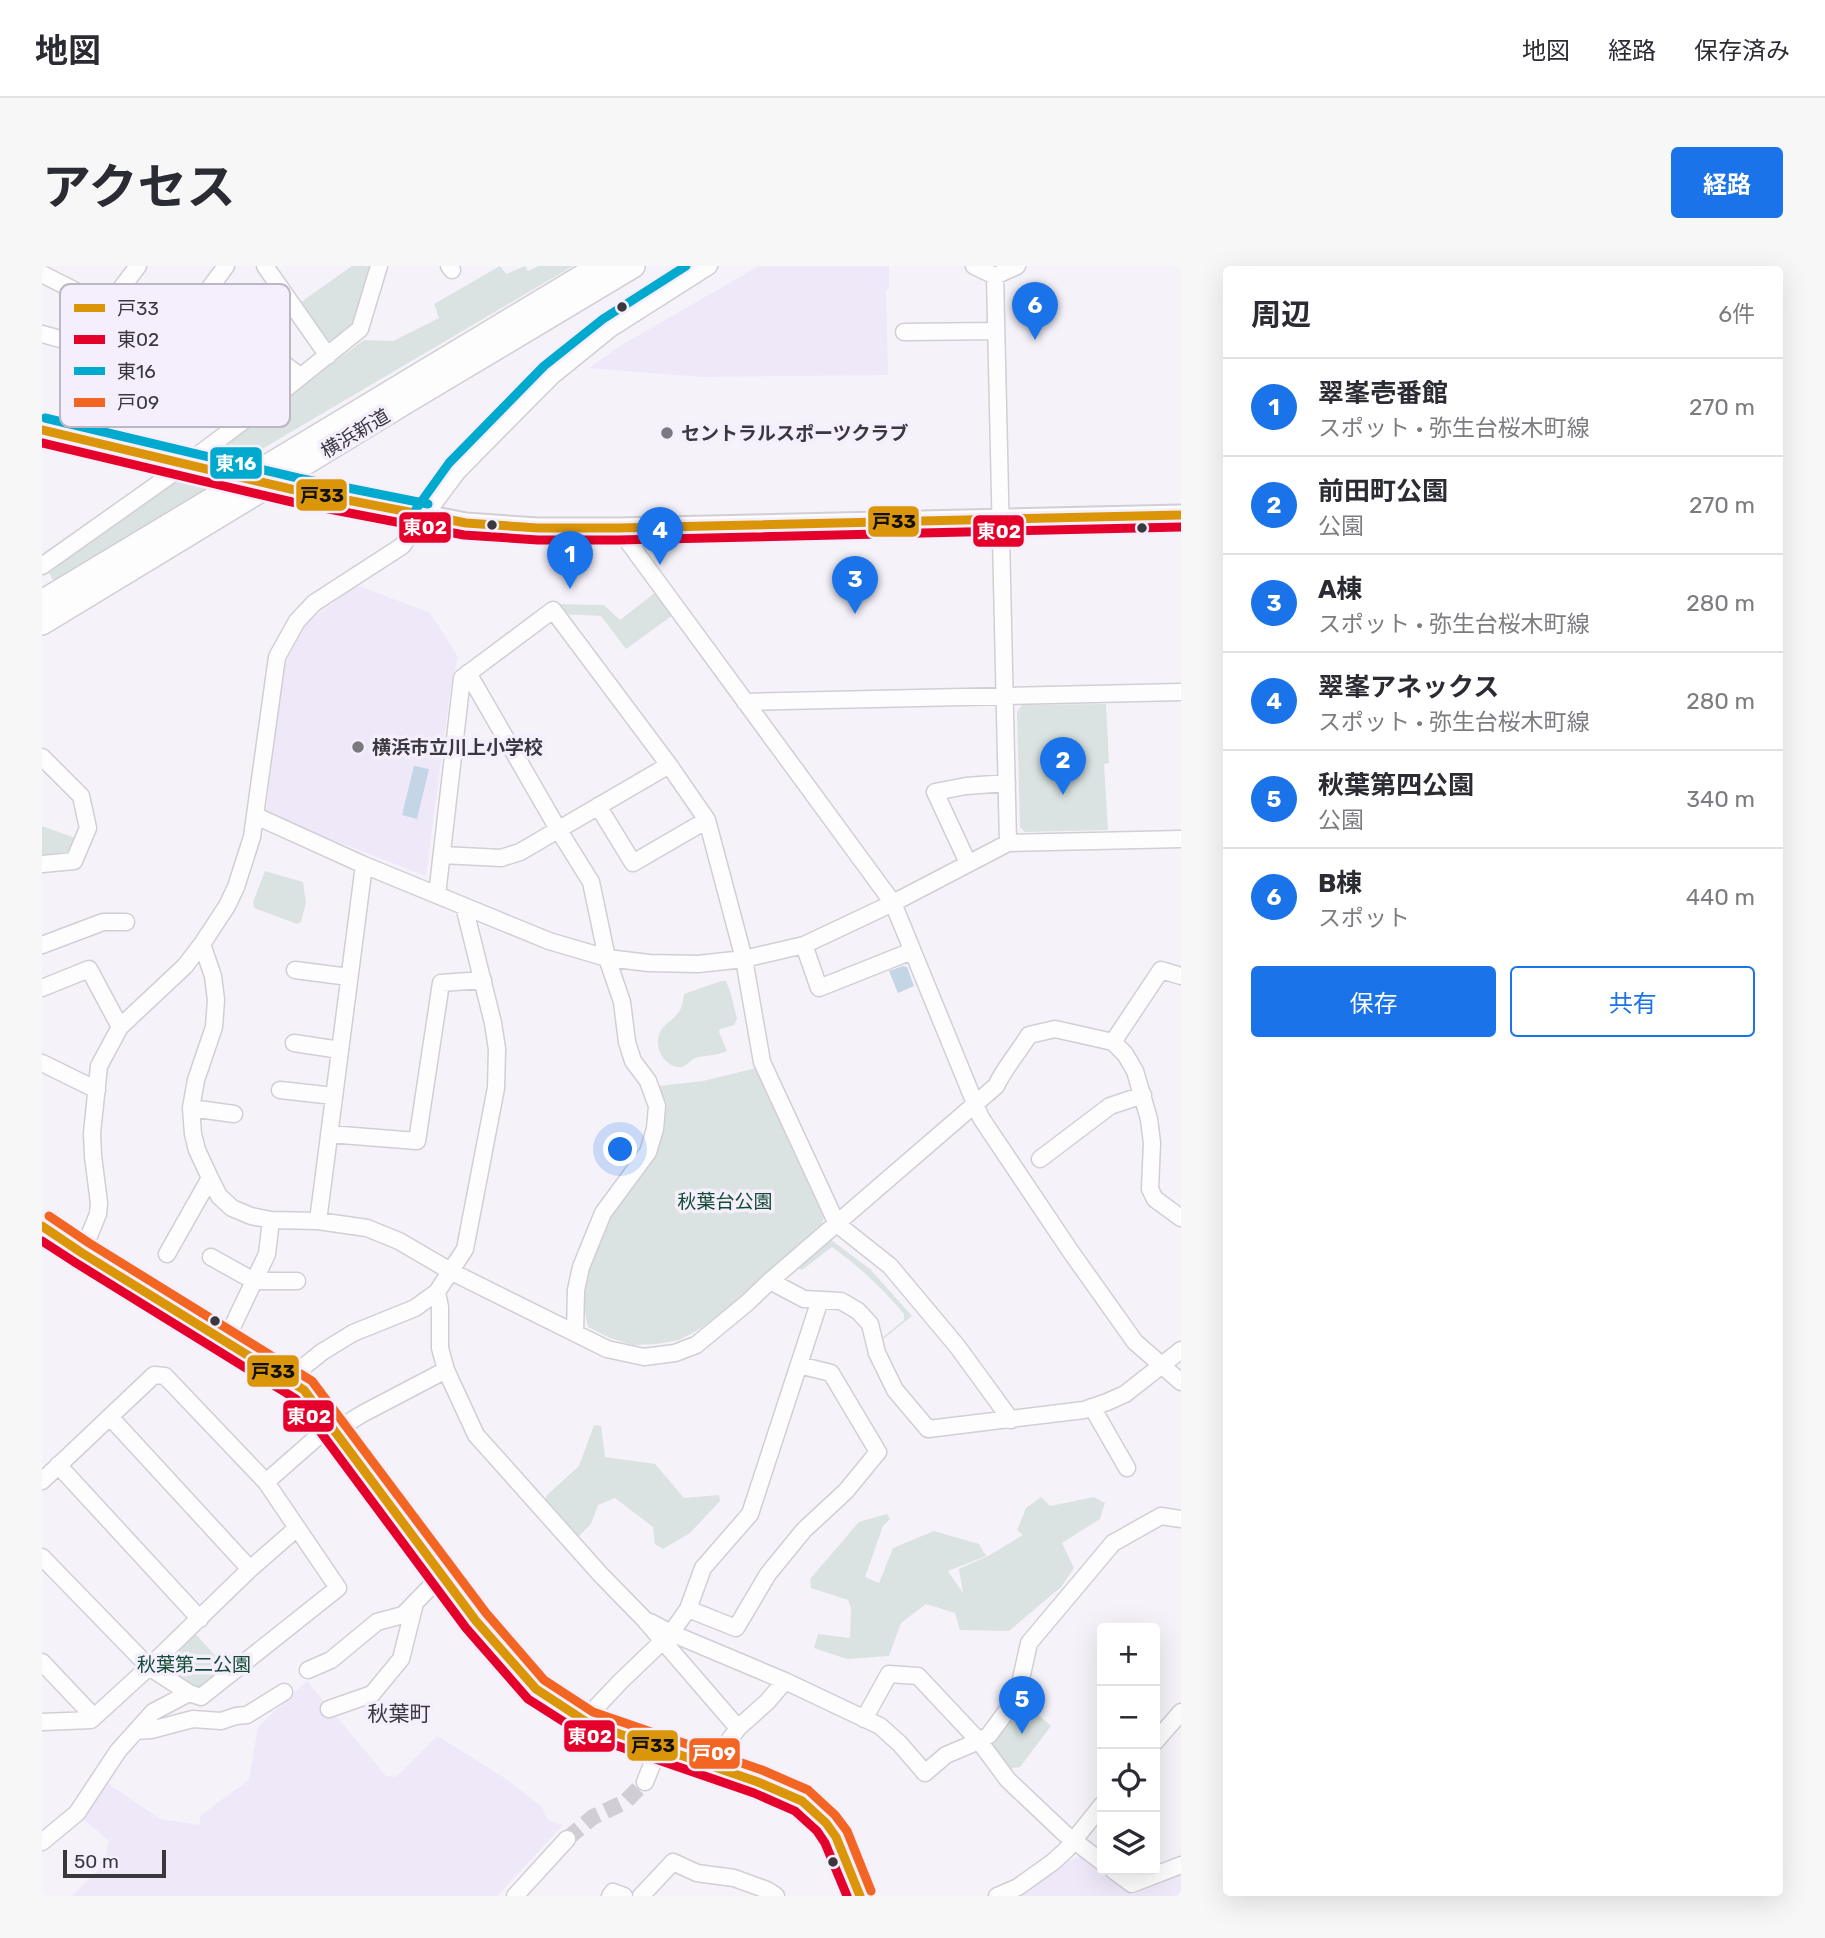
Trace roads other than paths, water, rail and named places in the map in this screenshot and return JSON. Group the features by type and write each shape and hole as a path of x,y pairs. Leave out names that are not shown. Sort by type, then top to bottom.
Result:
{"highway":[{"name":"横浜新道","path":"42,603 600,266"},
{"name":"横浜新道","path":"42,623 633,266"}],"main road":[{"path":"42,430 295,490 466,523 538,528 618,528 1181,515"}],"street":[{"path":"213,284 226,266"},
{"path":"265,266 278,284"},
{"path":"290,384 360,329 379,266"},
{"path":"82,1253 98,1214 99,1203 92,1144 99,1066 120,1027 185,966 202,944 236,887 247,856 256,816 277,657 286,639 314,603 402,546 458,471 552,376 610,329 709,266"},
{"path":"974,266 995,276 1017,266"},
{"path":"124,284 136,267"},
{"path":"42,274 62,284"},
{"path":"995,276 1008,843"},
{"path":"290,302 328,356"},
{"path":"904,332 996,331"},
{"path":"42,334 60,339"},
{"path":"290,369 300,376"},
{"path":"42,566 235,427"},
{"path":"618,528 893,903 981,1118 1130,1335 1181,1382"},
{"path":"437,895 462,678 553,610 707,820 744,959 762,1062 837,1224 890,1266 957,1346 1011,1420"},
{"path":"468,673 591,883 607,958 622,1002 626,1042 633,1061 648,1081 657,1106 655,1129 648,1152 603,1213 590,1242 576,1290 575,1333"},
{"path":"745,702 1181,692"},
{"path":"42,757 81,796 88,828 74,860 42,864"},
{"path":"442,855 500,858 520,852 669,765"},
{"path":"968,863 935,792 966,786 1007,783"},
{"path":"598,806 633,863 707,820"},
{"path":"256,816 363,865 549,941 607,958 649,963 698,964 744,959 804,945 893,903 1008,843 1181,839"},
{"path":"318,1221 363,865"},
{"path":"287,1380 322,1352 354,1333 415,1308 437,1292 465,1250 496,1088 497,1049 494,1023 464,906"},
{"path":"42,945 103,922 126,922"},
{"path":"202,944 213,976 216,1000 214,1027 196,1080 191,1108 197,1150 219,1196 232,1208 250,1216 368,1228 400,1241 452,1272 607,1349 643,1357 675,1353 696,1345 996,1086 1006,1066 1029,1035 1055,1029 1113,1042 1125,1054 1135,1071 1149,1119 1152,1143 1150,1189 1155,1199 1181,1218"},
{"path":"804,945 819,988 912,951"},
{"path":"42,988 89,969 120,1027"},
{"path":"295,970 349,977"},
{"path":"1113,1042 1161,970 1181,976"},
{"path":"329,1133 417,1141 441,983 483,980"},
{"path":"293,1043 340,1050"},
{"path":"42,1063 97,1090"},
{"path":"279,1090 334,1096"},
{"path":"1040,1159 1110,1106 1143,1095"},
{"path":"191,1108 234,1114"},
{"path":"167,1254 210,1178"},
{"path":"225,1342 267,1254 271,1220"},
{"path":"42,1226 304,1390 476,1621 536,1689 584,1720 786,1793 814,1811 826,1823 836,1837 860,1896"},
{"path":"211,1257 254,1281 298,1280"},
{"path":"770,1281 804,1299 841,1301 858,1311 870,1324 877,1353 895,1390 928,1429 1092,1408 1125,1394 1181,1350"},
{"path":"437,1292 440,1307 440,1348 446,1370 476,1435 601,1575 643,1619 667,1638 738,1728"},
{"path":"584,1720 667,1638 688,1609 704,1568 750,1514 820,1300"},
{"path":"688,1609 736,1628 768,1574 804,1530 846,1491 878,1452 831,1373 799,1365"},
{"path":"266,1482 333,1428 446,1370"},
{"path":"42,1481 154,1374 165,1376 266,1482 338,1588 201,1697 189,1693 149,1667 42,1557"},
{"path":"1092,1408 1127,1468"},
{"path":"110,1417 250,1569"},
{"path":"58,1465 200,1619"},
{"path":"667,1638 785,1681 880,1726 925,1773 946,1755 989,1735 1017,1697 1029,1643 1113,1543 1161,1516 1181,1519"},
{"path":"42,1722 91,1720 297,1528"},
{"path":"308,1670 331,1660 377,1622 403,1615 442,1575"},
{"path":"329,1709 372,1693 401,1658 416,1601"},
{"path":"42,1662 94,1717"},
{"path":"864,1719 889,1674 918,1676 979,1741 1008,1780 1073,1840 1097,1858"},
{"path":"717,1767 723,1749 738,1728 767,1702 785,1681"},
{"path":"136,1731 193,1719 221,1721 247,1715 284,1692"},
{"path":"42,1842 77,1813 118,1751 153,1712 189,1693"},
{"path":"1160,1736 1181,1712"},
{"path":"645,1782 659,1747"},
{"path":"997,1896 1018,1887 1053,1862 1097,1811"},
{"path":"515,1896 567,1839"},
{"path":"641,1896 673,1863 697,1873 734,1878 776,1896"},
{"path":"1160,1873 1181,1865"},
{"path":"1120,1875 1132,1884 1155,1875"},
{"path":"610,1896 613,1892 624,1896"}],"water":[{"path":"414,766 429,769 417,819 402,815"},
{"path":"907,967 914,986 898,993 889,971"}],"tunnel":[{"path":"567,1839 593,1817 625,1802 645,1782"}],"place":[{"name":"B棟","path":"1035,340"},
{"name":"セントラルスポーツクラブ","path":"667,433"},
{"name":"翠峯アネックス","path":"660,565"},
{"name":"翠峯壱番館","path":"570,589"},
{"name":"A棟","path":"855,614"},
{"name":"横浜市立川上小学校","path":"358,747"},
{"name":"前田町公園","path":"1063,795"},
{"name":"秋葉第四公園","path":"1022,1734"}],"district":[{"name":"秋葉町","path":"399,1714"}],"park label":[{"name":"秋葉台公園","path":"725,1201"},
{"name":"秋葉第二公園","path":"194,1664"}]}
